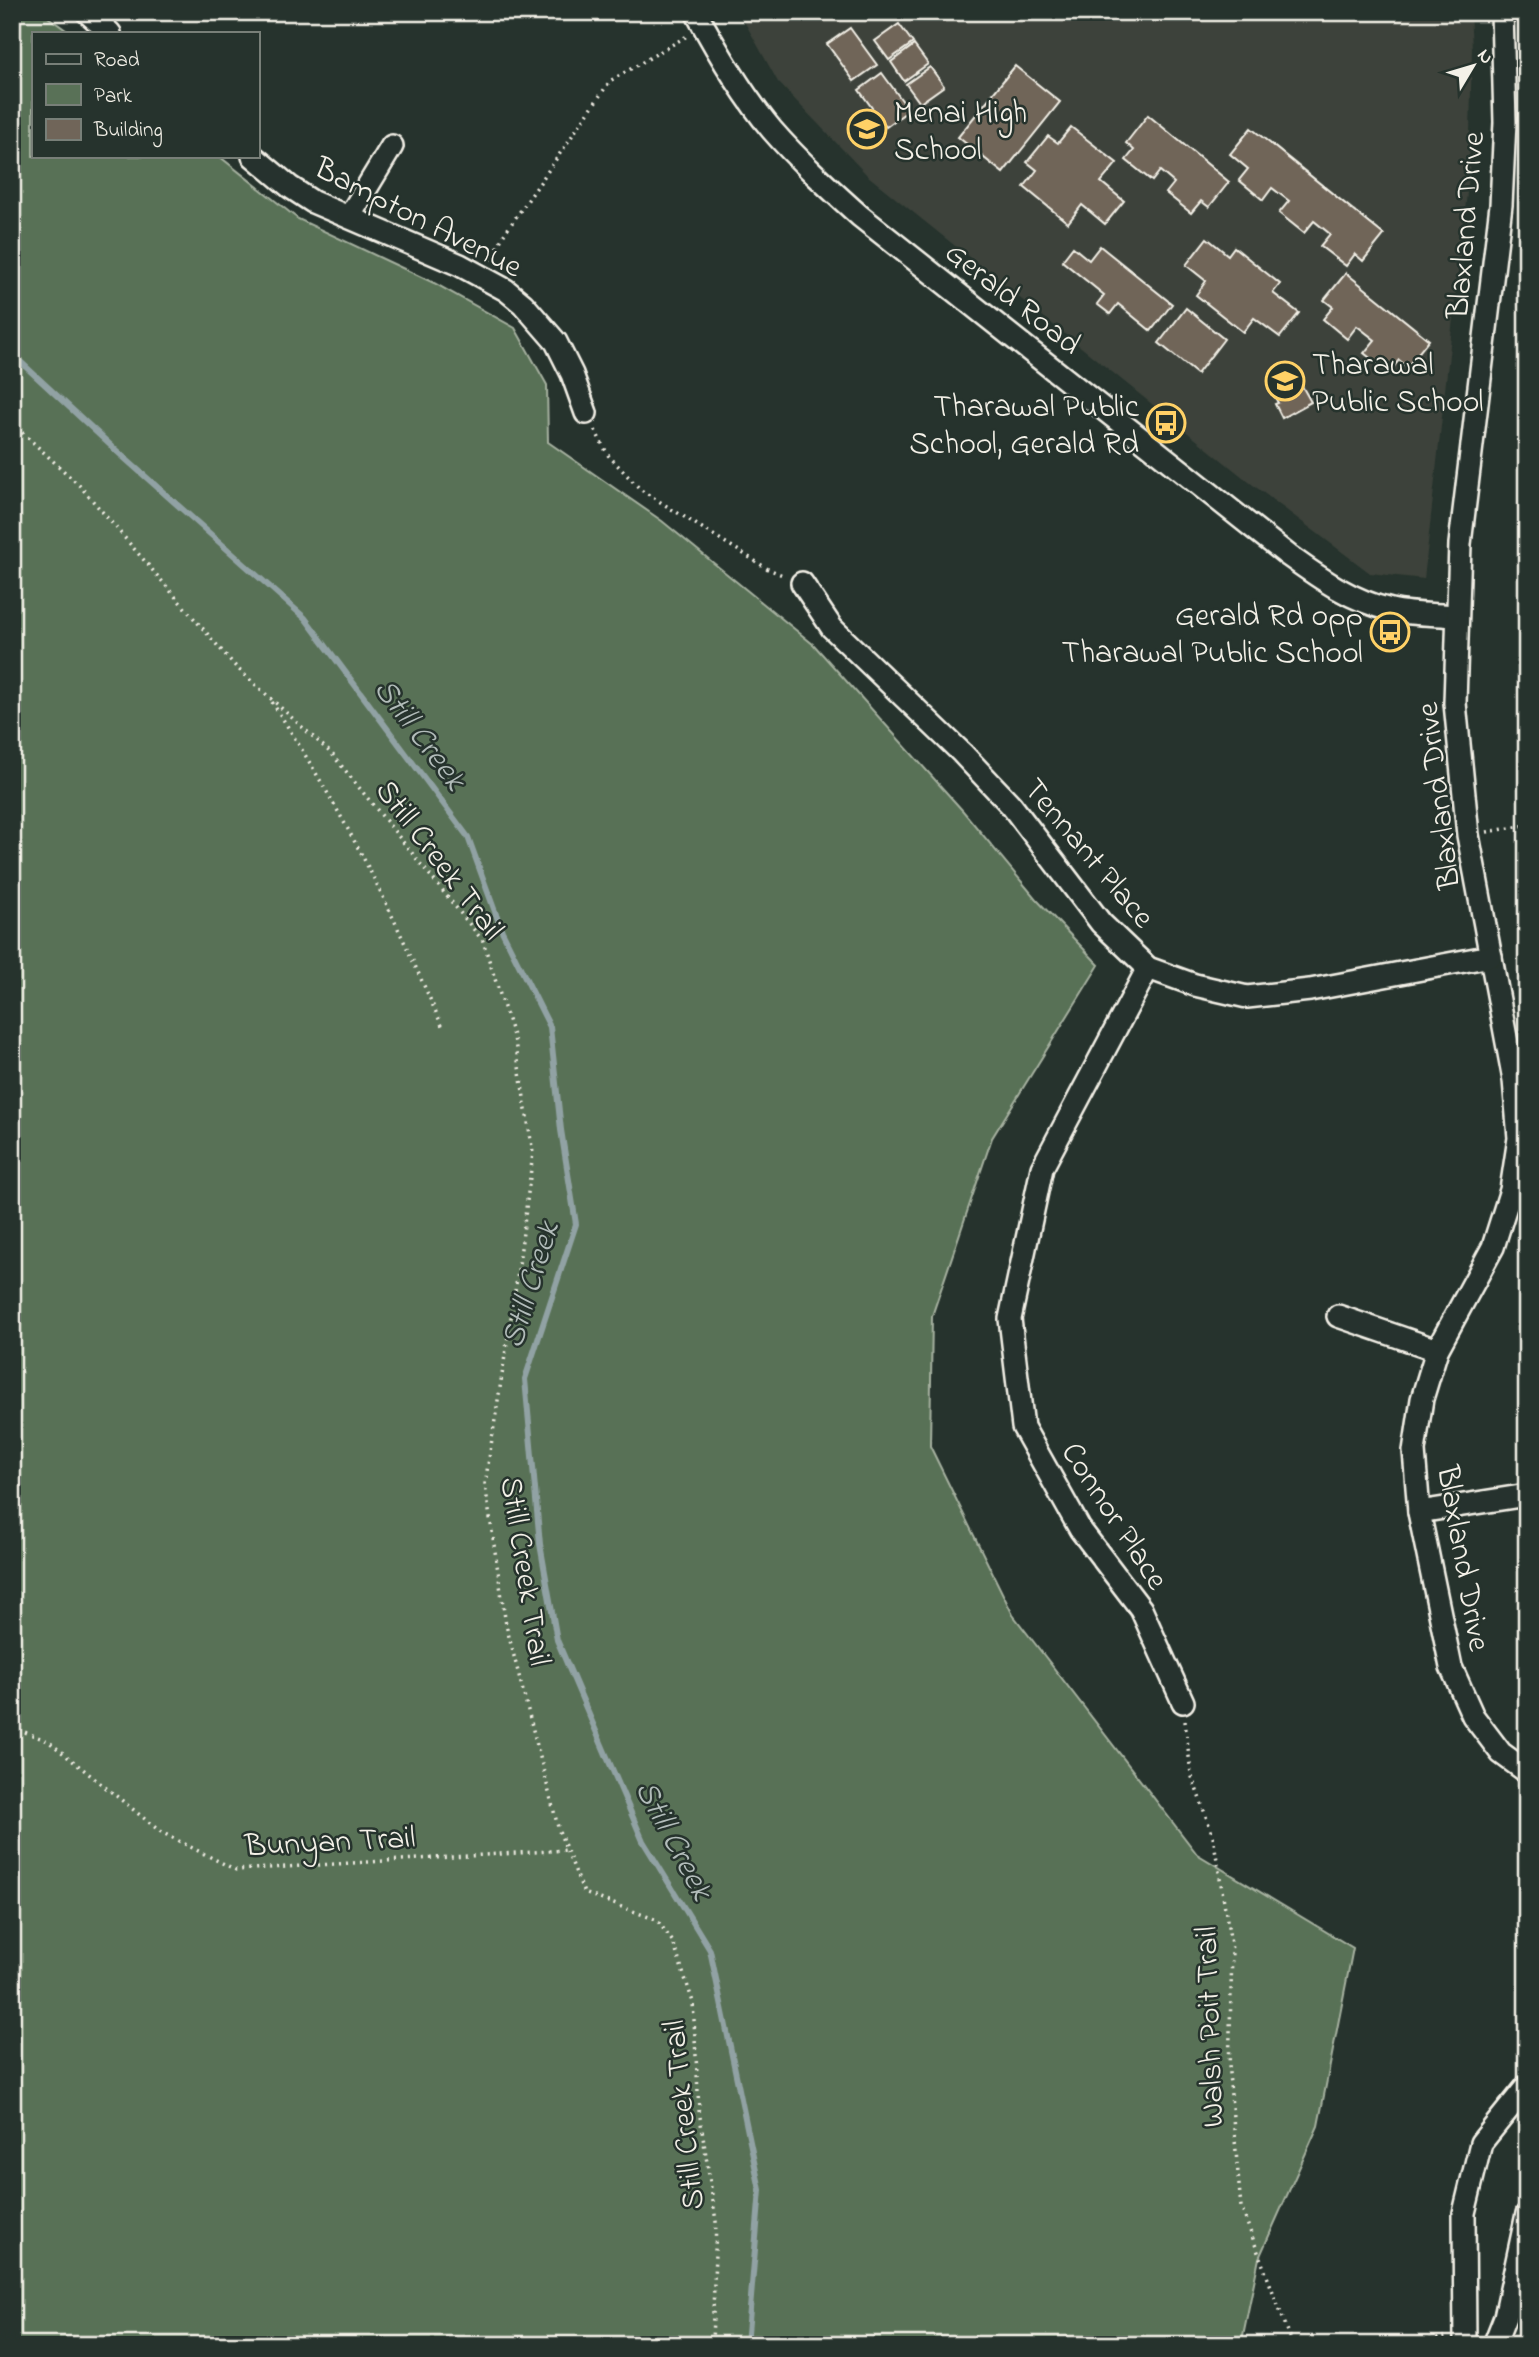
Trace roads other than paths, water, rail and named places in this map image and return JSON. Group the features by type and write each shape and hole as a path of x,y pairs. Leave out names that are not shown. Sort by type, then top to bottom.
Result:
{"street":[{"path":"87,12 109,32"},
{"name":"Blaxland Drive","path":"1502,12 1506,122 1501,205 1460,544 1455,703 1468,835 1514,1080 1519,1138 1511,1190 1493,1247 1437,1350 1422,1399 1414,1451 1419,1511 1451,1667 1473,1716 1501,1753 1527,1772"},
{"name":"Gerald Road","path":"700,19 733,78 771,129 814,174 860,216 1289,556 1325,582 1359,600 1393,611 1457,616"},
{"path":"349,217 392,146"},
{"name":"Bampton Avenue","path":"255,158 313,202 460,265 506,290 523,304 556,342 586,413"},
{"name":"Tennant Place","path":"802,583 832,628 1003,796 1101,923 1149,968 1195,985 1247,997 1310,989 1491,956"},
{"name":"Connor Place","path":"1149,968 1042,1168 1010,1319 1023,1427 1080,1529 1141,1609 1183,1702"},
{"path":"1338,1316 1437,1350"},
{"path":"1419,1511 1527,1495"},
{"path":"1465,2339 1464,2213 1478,2155 1481,2143 1527,2086"},
{"path":"1494,2345 1505,2317 1527,2214"}],"waterway":[{"name":"Still Creek","path":"12,354 305,618 468,837 502,931 550,1027 561,1130 576,1224 525,1379 540,1544 557,1640 643,1841 710,1950 760,2190 747,2345"}],"place":[{"name":"Menai High School","path":"867,129"},
{"name":"Tharawal Public School","path":"1285,381"},
{"name":"Tharawal Public School, Gerald Rd","path":"1166,423"},
{"name":"Gerald Rd opp Tharawal Public School","path":"1390,632"}]}
